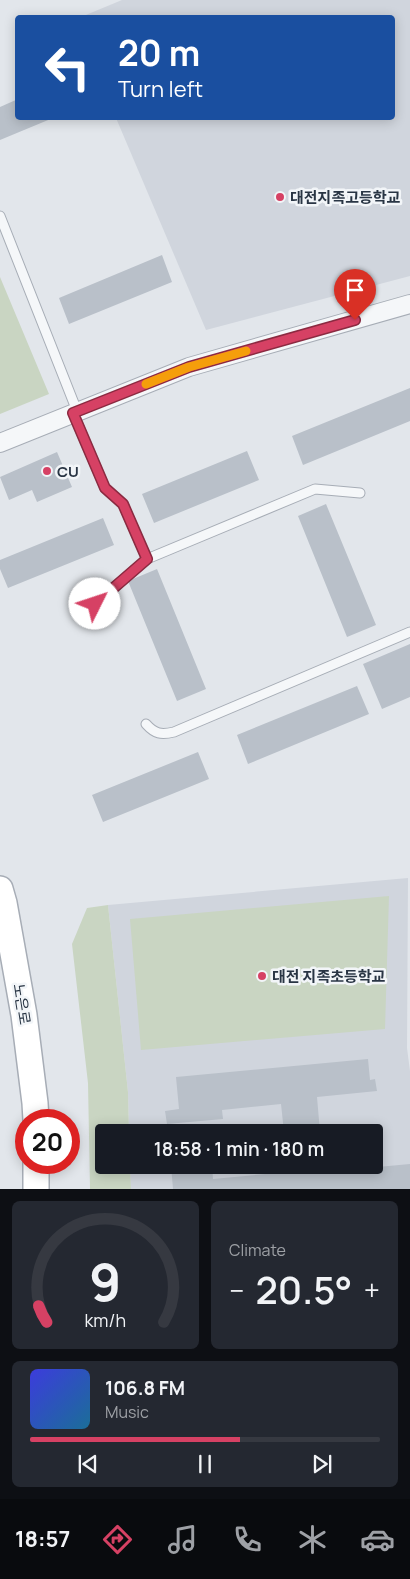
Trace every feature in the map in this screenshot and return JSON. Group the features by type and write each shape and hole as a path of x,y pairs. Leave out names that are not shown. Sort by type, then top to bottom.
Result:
{"street":[{"path":"0,443 189,367 410,304"},
{"name":"노은로","path":"0,889 24,1015 36,1109"},
{"path":"36,1174 36,1189"}],"lane":[{"path":"0,216 105,488 123,504 147,559"},
{"path":"95,604 147,559 315,489 360,493"},
{"path":"146,724 154,732 162,735 174,732 410,632"}],"shaded area":[{"name":"대전지족고등학교","path":"122,0 410,0 410,276 206,330 117,120 395,120 395,15 86,15"},
{"name":"대전 지족초등학교","path":"408,878 407,1048 410,1071 410,1189 131,1189 130,1174 383,1174 383,1124 129,1124 128,1092 108,905"}],"green space":[{"path":"0,277 49,394 0,414"},
{"path":"389,896 385,1029 141,1050 130,919"},
{"path":"108,905 128,1092 129,1124 95,1124 95,1174 130,1174 131,1189 90,1189 88,1083 72,944 87,908"}],"building":[{"path":"15,100 15,120 48,120 0,140 0,107"},
{"path":"162,255 172,282 69,324 59,298"},
{"path":"410,388 410,421 303,465 292,436"},
{"path":"247,451 259,480 154,523 142,494"},
{"path":"57,452 72,487 37,502 32,490 9,500 0,477"},
{"path":"326,504 376,625 347,637 298,516"},
{"path":"103,518 114,545 8,588 0,569 0,560"},
{"path":"157,569 206,689 177,701 128,581"},
{"path":"410,644 410,697 382,709 363,664"},
{"path":"357,686 369,714 248,764 237,735"},
{"path":"198,752 209,779 103,822 92,795"},
{"path":"368,1059 370,1080 375,1079 377,1091 317,1097 319,1124 283,1124 281,1104 222,1110 223,1119 167,1124 165,1111 179,1109 176,1077"},
{"path":"410,1164 410,1189 173,1189 172,1174 213,1174 213,1179 266,1174 383,1174 383,1167"}],"slow traffic":[{"path":"146,384 189,367 246,351"}],"place":[{"name":"대전지족고등학교","path":"280,197"},
{"name":"CU","path":"47,471"},
{"name":"대전 지족초등학교","path":"262,976"}],"route":[{"path":"95,604 147,559 123,504 105,488 73,413 189,367 355,320"}]}
